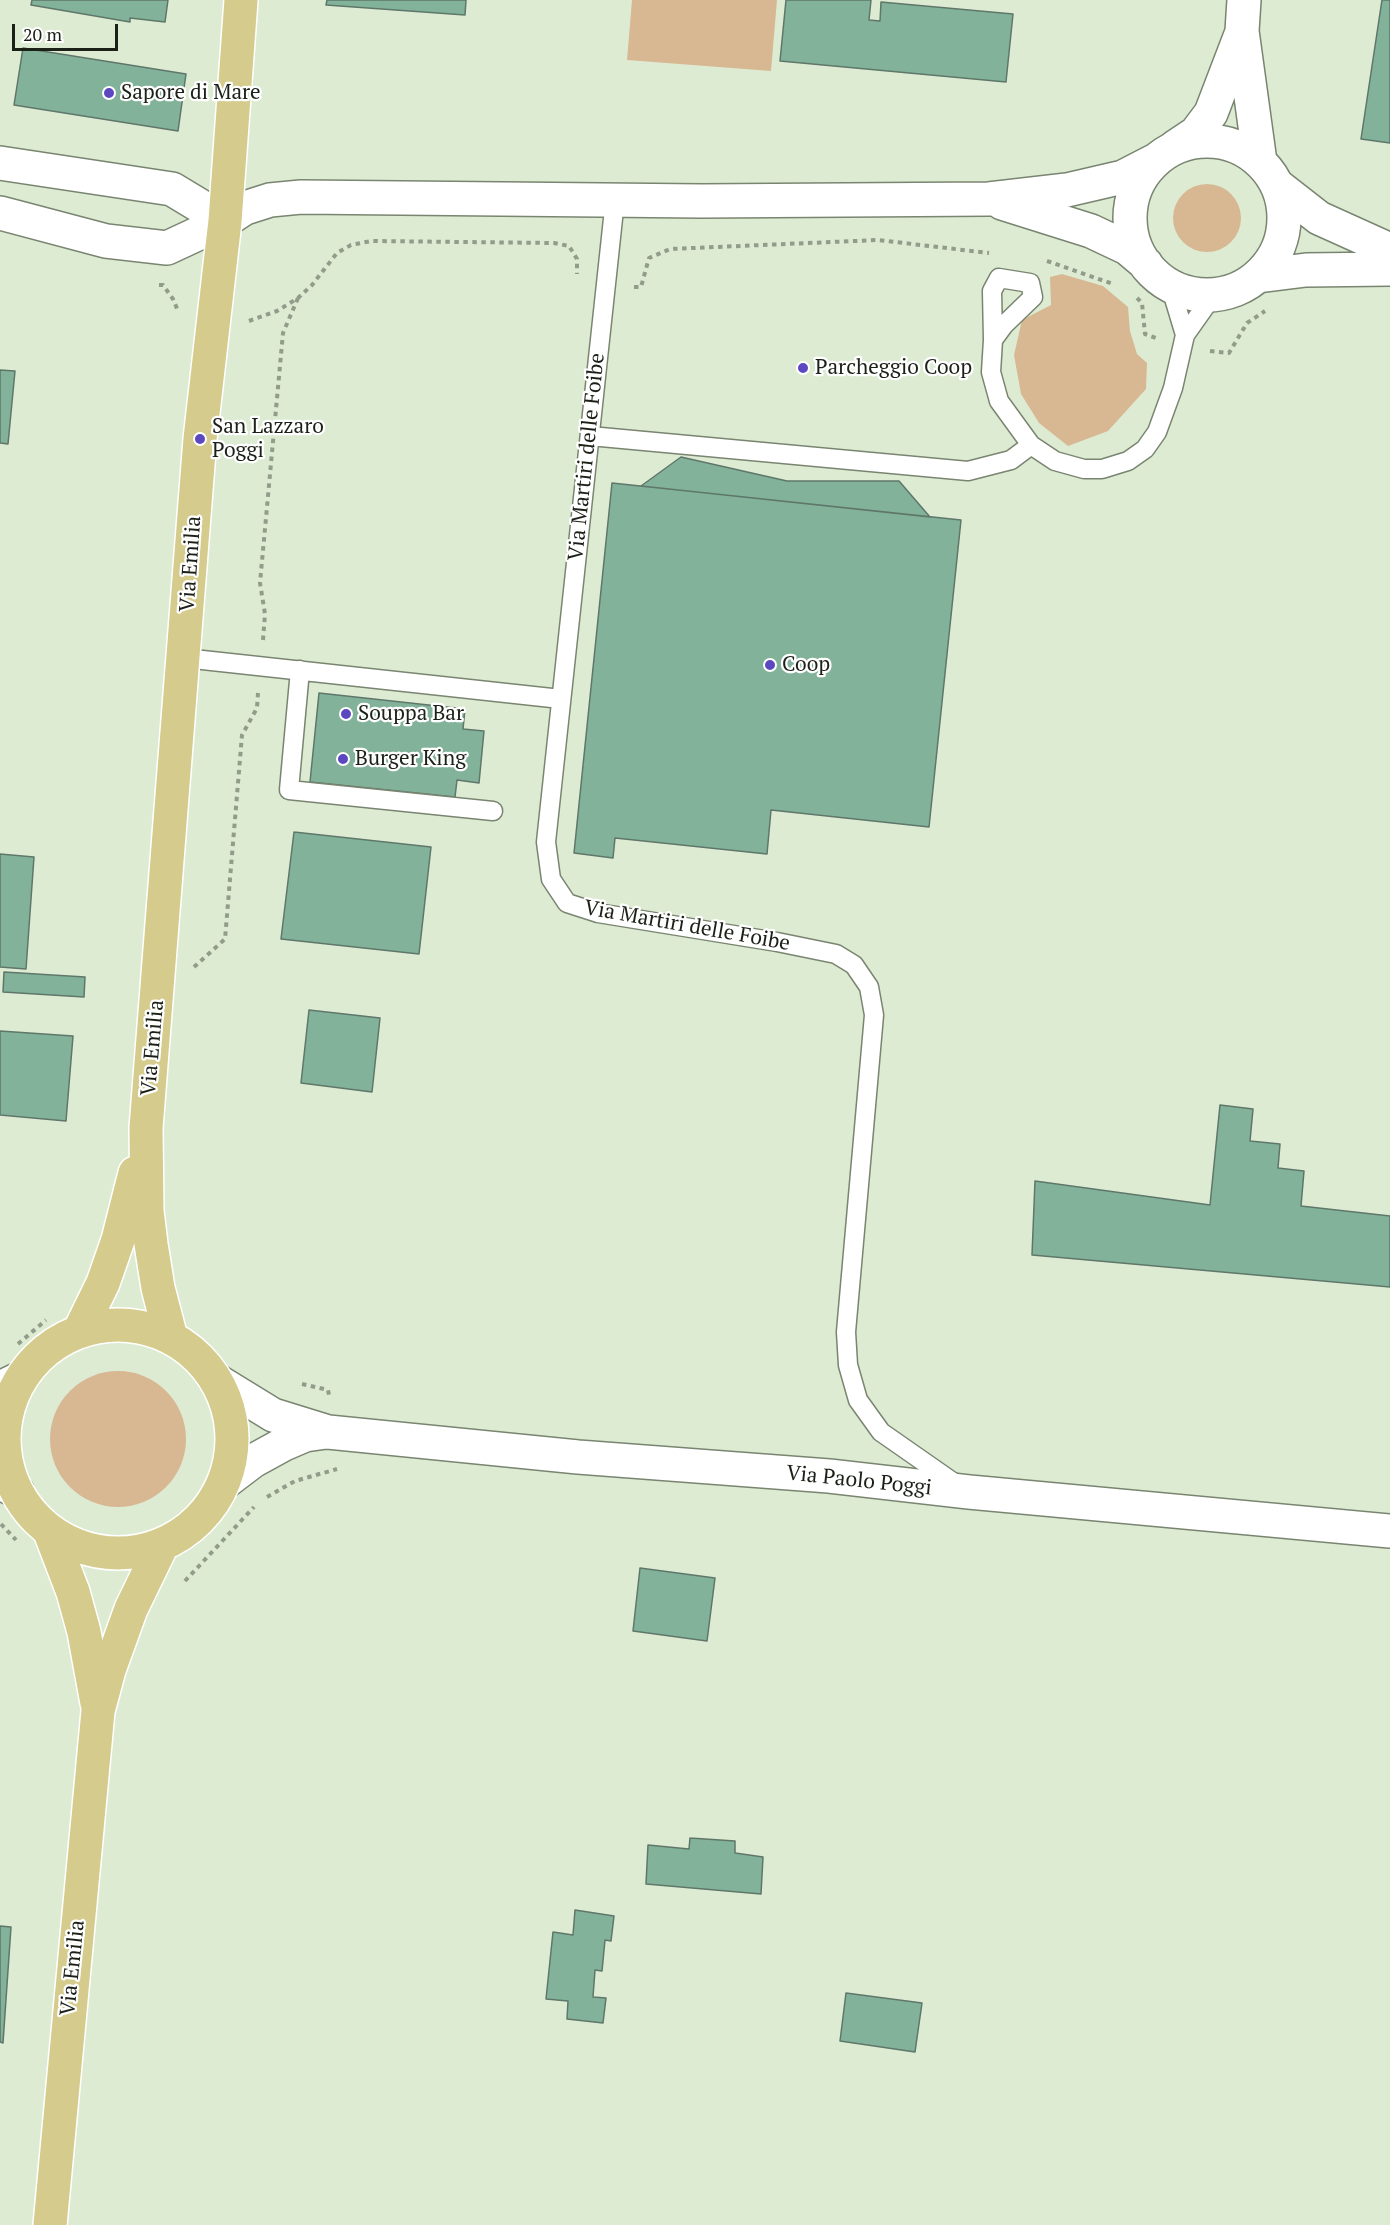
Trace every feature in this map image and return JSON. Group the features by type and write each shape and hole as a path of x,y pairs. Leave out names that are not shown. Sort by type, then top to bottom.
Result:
{"main road":[{"name":"Via Emilia","path":"171,1338 158,1288 147,1211 146,1128 200,439 225,221 241,0"},
{"name":"Via Emilia","path":"79,1332 103,1283 118,1240 146,1128"},
{"path":"125,1325 147,1329 171,1338 194,1353 216,1380 227,1403 232,1430 231,1458 225,1483 204,1515 187,1531 162,1545 133,1553 105,1554 78,1547 50,1532 8,1487 4,1438 11,1383 47,1349 79,1332 102,1326 125,1325"},
{"name":"Via Emilia","path":"50,1532 81,1622 98,1710"},
{"name":"Via Emilia","path":"50,2225 98,1710 109,1670 131,1609 162,1545"}],"street":[{"path":"1138,277 1136,248 1130,217 1138,185 1166,154 1196,133 1210,113 1243,15"},
{"path":"1243,15 1269,174 1284,209 1281,240 1272,259 1258,276"},
{"path":"0,213 96,239 167,248 225,221 245,208 270,200 301,197 615,200 989,199 1067,190 1111,180 1192,142 1221,142 1247,151 1269,174 1319,218 1390,249"},
{"path":"0,163 172,189 225,221"},
{"path":"989,199 1091,231 1127,248 1138,277"},
{"path":"1138,277 1195,294 1214,294 1228,292 1258,276 1306,270 1390,269"},
{"name":"Via Paolo Poggi","path":"216,1380 273,1415 328,1432 578,1457 829,1476 969,1492 1390,1531"},
{"name":"Via Paolo Poggi","path":"225,1483 253,1461 284,1444 305,1435 328,1432"}],"lane":[{"name":"Via Martiri delle Foibe","path":"615,200 546,842 551,879 567,903 598,913 777,942 836,954 854,965 869,987 874,1015 846,1332 848,1365 858,1400 868,1417 881,1432 969,1492"},
{"path":"1170,285 1184,341"},
{"path":"993,340 992,372 999,401 1031,446 1055,461 1084,469 1102,470 1128,461 1145,449 1157,432 1173,388 1184,341 1214,294"},
{"path":"590,435 968,471 1011,460 1031,446"},
{"path":"184,658 561,699"},
{"path":"300,670 289,790 493,811"}],"path":[{"path":"249,321 277,311 298,298 312,285 337,253 351,245 371,241 554,243 568,246 577,259 576,283 605,287 640,287 649,258 670,249 878,240 996,254"},
{"path":"1043,260 1119,286"},
{"path":"1138,277 1145,334 1229,353 1247,323 1272,307"},
{"path":"295,1383 328,1390"},
{"path":"182,1585 260,1502 295,1481 339,1469"}],"shaded area":[{"path":"632,0 777,0 771,71 627,60"},
{"path":"1207,184 1220,187 1231,194 1238,205 1241,218 1238,231 1231,242 1220,249 1207,252 1194,249 1183,242 1176,231 1173,218 1176,205 1183,194 1194,187"},
{"path":"1062,274 1103,286 1128,307 1130,331 1137,354 1147,363 1146,389 1108,431 1068,446 1039,423 1021,394 1014,355 1022,320 1051,305 1050,277"},
{"path":"118,1371 144,1377 166,1391 180,1413 186,1439 180,1465 166,1487 144,1501 118,1507 92,1501 70,1487 56,1465 50,1439 56,1413 70,1391 92,1377"}],"building":[{"path":"32,0 168,0 165,22 130,18 130,22 31,5"},
{"path":"327,0 466,0 465,15 326,5"},
{"path":"786,0 871,0 869,20 880,21 881,2 1013,14 1006,82 780,61"},
{"path":"1382,0 1390,0 1390,143 1361,139"},
{"path":"23,48 186,74 178,131 14,105"},
{"path":"0,370 15,371 8,444 0,443"},
{"path":"681,457 787,481 899,481 930,517 641,486"},
{"name":"Coop","path":"612,483 961,520 929,827 771,810 767,854 615,838 613,858 574,853"},
{"path":"319,693 465,709 463,729 484,731 479,783 457,780 455,797 310,782"},
{"path":"294,832 431,847 419,954 281,939"},
{"path":"0,854 34,857 26,969 0,967"},
{"path":"4,972 85,977 84,997 3,992"},
{"path":"309,1010 380,1018 372,1092 301,1083"},
{"path":"0,1031 73,1036 66,1121 0,1115"},
{"path":"1220,1105 1253,1109 1250,1141 1280,1144 1278,1168 1304,1171 1301,1206 1390,1216 1390,1287 1032,1255 1035,1181 1210,1205"},
{"path":"640,1568 715,1578 707,1641 633,1631"},
{"path":"690,1838 735,1841 735,1853 763,1857 761,1894 646,1884 648,1845 689,1849"},
{"path":"575,1910 614,1916 611,1941 605,1940 602,1971 595,1970 593,1997 606,1998 603,2023 567,2019 568,2001 546,1999 553,1932 573,1935"},
{"path":"0,1926 11,1927 3,2043 0,2042"},
{"path":"846,1993 922,2003 915,2052 840,2041"}],"place":[{"name":"Sapore di Mare","path":"109,93"},
{"name":"Parcheggio Coop","path":"803,368"},
{"name":"San Lazzaro Poggi","path":"200,439"},
{"name":"Coop","path":"770,665"},
{"name":"Souppa Bar","path":"346,714"},
{"name":"Burger King","path":"343,759"}]}
